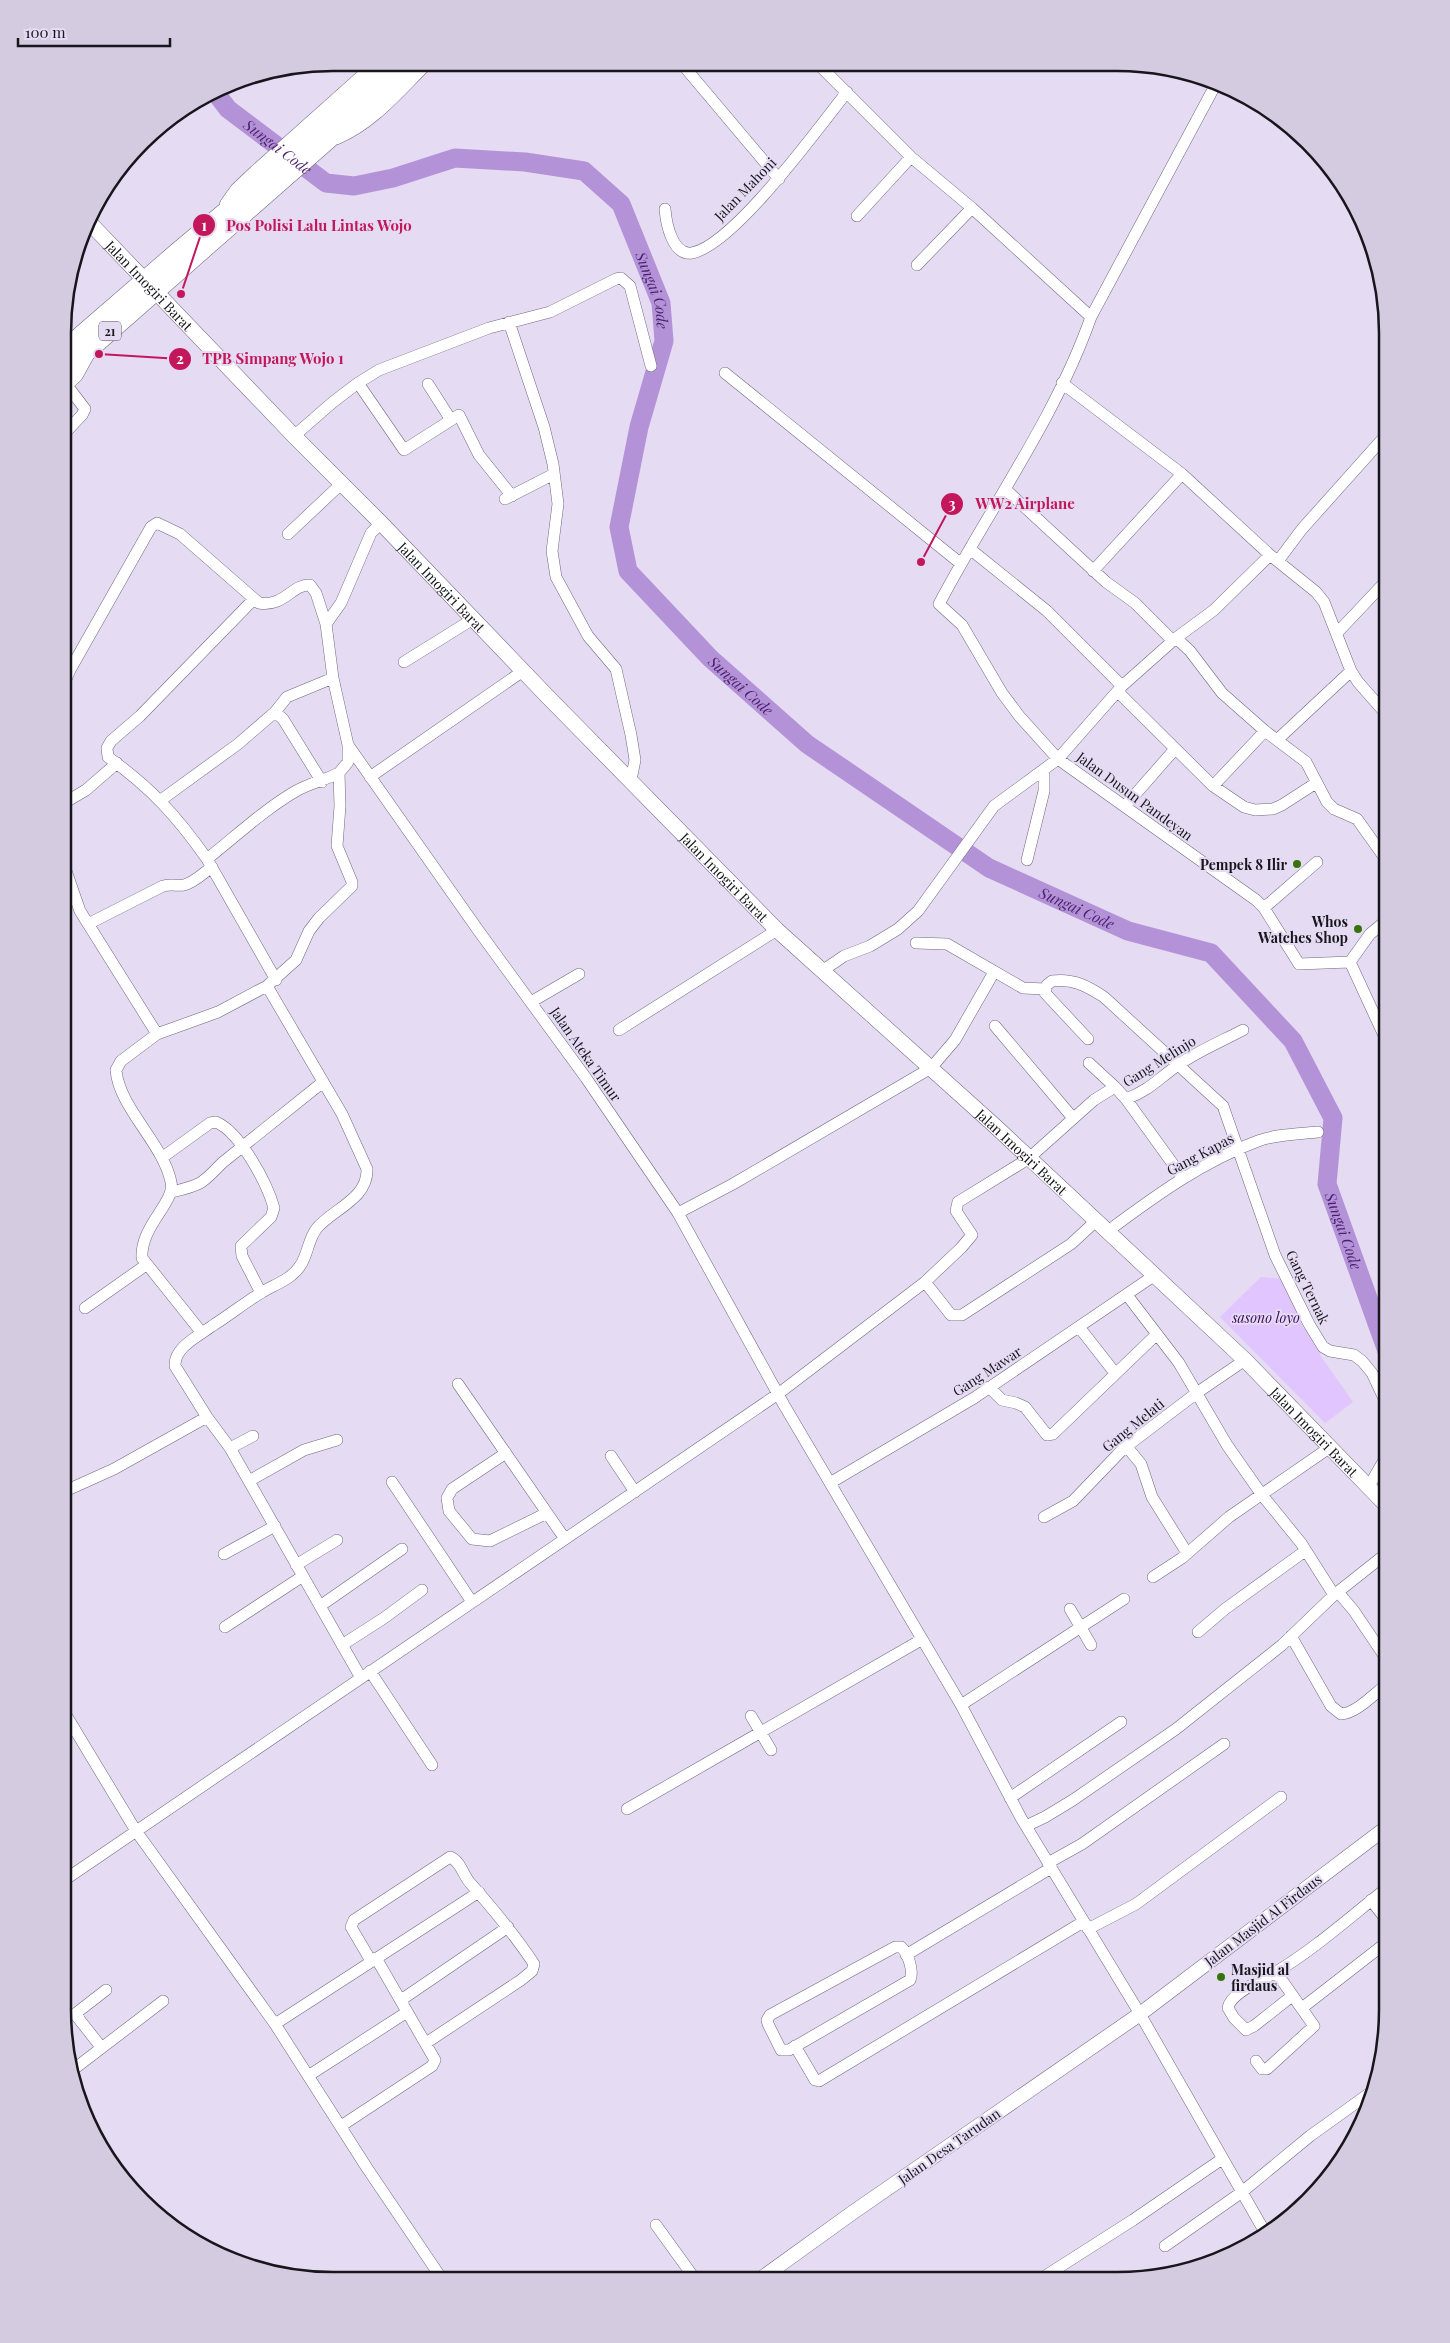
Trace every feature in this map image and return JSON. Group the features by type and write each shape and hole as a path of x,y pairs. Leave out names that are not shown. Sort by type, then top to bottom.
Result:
{"highway":[{"name":"21","path":"319,137 386,71"},
{"name":"21","path":"71,373 91,348 217,218 406,71"},
{"name":"21","path":"71,345 150,286 266,179"}],"main road":[{"name":"Jalan Imogiri Barat","path":"94,227 294,436 777,930 1097,1220 1245,1360 1379,1498"}],"street":[{"path":"266,179 319,137 372,71"},
{"path":"319,137 353,130 369,118 418,71"},
{"path":"688,71 779,179"},
{"path":"825,71 911,157 972,208 1091,317"},
{"path":"1213,89 1091,317 1082,343 1062,383 1005,489 960,563 939,604 962,625 1002,694 1058,759 1120,689 1175,639 1214,610 1274,558 1379,444"},
{"name":"Jalan Mahoni","path":"665,209 668,229 674,242 685,252 693,252 718,238 779,179 846,92"},
{"path":"857,216 911,157"},
{"path":"917,265 972,208"},
{"path":"294,436 358,383 379,370 489,328 550,312 621,278 630,286 651,366"},
{"path":"509,322 544,428 554,474 558,504 552,551 553,568 588,636 616,669 635,760 631,780"},
{"path":"725,373 960,563"},
{"path":"358,383 404,450 459,415 479,455 508,498 554,474"},
{"path":"1062,383 1182,474 1274,558 1316,592 1324,602 1351,671 1379,706"},
{"path":"428,384 451,420"},
{"path":"71,389 85,409 71,427"},
{"path":"1093,571 1182,474"},
{"path":"288,534 341,484"},
{"path":"1005,489 1093,571 1118,592 1135,603 1190,651 1222,693 1265,731 1306,762 1327,802 1334,809 1357,819 1379,849"},
{"path":"71,661 151,526 158,523 180,534 259,602 271,603 289,596 300,586 310,585 316,593 326,624 333,678 348,745 348,762 338,773 322,782 308,785 286,797 210,863 192,882 180,886 163,886 88,924"},
{"path":"326,624 341,603 371,533 381,523"},
{"path":"970,549 1047,612 1175,749 1213,786 1244,807 1254,810 1273,808 1282,805 1316,783"},
{"path":"1337,633 1379,588"},
{"path":"254,599 140,716 111,741 107,752 108,757 150,789 161,800 210,863 323,1082 342,1114 367,1169 367,1176 360,1192 318,1228 300,1266 291,1276 261,1293 180,1350 175,1358 175,1366 207,1417 230,1448 342,1645 432,1765"},
{"path":"404,662 473,619"},
{"path":"370,776 523,671"},
{"path":"1277,740 1351,671"},
{"path":"161,800 238,744 275,712 287,697 333,678"},
{"path":"275,712 283,719 322,782"},
{"path":"1213,786 1265,731"},
{"name":"Jalan Ateka Timur","path":"348,745 678,1213 778,1394 921,1640 961,1705 1026,1826 1140,2014 1263,2228"},
{"path":"1125,806 1175,749"},
{"name":"Jalan Dusun Pandeyan","path":"822,971 844,956 870,946 898,930 918,911 994,806 1058,759 1264,908 1299,964 1350,962"},
{"path":"71,798 86,790 116,763"},
{"path":"1027,860 1044,791 1044,770"},
{"path":"202,1333 142,1258 141,1249 147,1232 172,1192 172,1183 163,1157 121,1089 116,1070 120,1061 158,1034 218,1012 272,983 296,960 309,931 319,918 352,886 337,846 340,806 338,773"},
{"path":"1264,908 1317,862"},
{"path":"71,885 80,911 158,1034"},
{"path":"1379,927 1370,934 1350,962 1379,1025"},
{"path":"619,1030 777,930"},
{"path":"916,943 948,944 1023,988 1045,989 1045,993 1057,1007 1088,1039"},
{"path":"678,1213 733,1184 931,1068 955,1040 994,972"},
{"path":"531,1002 579,974"},
{"name":"Gang Ternak","path":"1045,989 1052,981 1058,980 1076,982 1087,986 1129,1020 1223,1106 1275,1254 1318,1340 1323,1347 1330,1351 1354,1355 1362,1360 1372,1372 1379,1387"},
{"path":"995,1026 1073,1118"},
{"name":"Gang Melinjo","path":"925,1282 972,1235 956,1211 958,1202 1028,1159 1094,1100 1115,1087 1126,1099 1152,1086 1177,1065 1243,1030"},
{"path":"1090,1063 1115,1087"},
{"path":"172,1192 200,1185 222,1163 323,1082"},
{"path":"1126,1099 1183,1178"},
{"path":"163,1157 210,1124 216,1122 222,1124 244,1146 274,1208 272,1217 241,1246 242,1256 261,1293"},
{"name":"Gang Kapas","path":"1108,1231 1183,1178 1258,1141 1282,1135 1318,1132"},
{"path":"71,1876 778,1394 925,1282 951,1314 962,1315 1070,1244 1097,1220"},
{"path":"85,1308 146,1265"},
{"name":"Gang Mawar","path":"830,1483 909,1438 989,1387 1154,1275"},
{"path":"1127,1295 1198,1392 1227,1445 1262,1495 1336,1593 1354,1611 1379,1648"},
{"path":"1079,1327 1115,1373"},
{"path":"989,1387 1002,1400 1025,1407 1049,1435 1058,1431 1115,1373 1157,1334"},
{"name":"Gang Melati","path":"1044,1517 1078,1496 1101,1470 1127,1447 1198,1392 1245,1360"},
{"path":"458,1384 564,1539"},
{"path":"71,1488 114,1469 207,1417"},
{"path":"230,1448 252,1436"},
{"path":"249,1481 304,1450 337,1440"},
{"path":"1127,1447 1141,1464 1152,1497 1187,1553"},
{"path":"1153,1578 1187,1553 1229,1517 1329,1448"},
{"path":"506,1453 452,1489 447,1498 449,1511 472,1539 482,1542 490,1541 547,1513"},
{"path":"611,1456 635,1492"},
{"path":"1368,1488 1379,1469"},
{"path":"392,1482 472,1602"},
{"path":"224,1554 275,1526"},
{"path":"296,1564 337,1540"},
{"path":"320,1606 402,1549"},
{"path":"1198,1632 1225,1609 1306,1551"},
{"path":"1026,1826 1059,1809 1176,1729 1291,1636 1336,1593 1379,1559"},
{"path":"225,1627 303,1576"},
{"path":"342,1645 422,1590"},
{"path":"961,1705 1124,1599"},
{"path":"1070,1609 1091,1645"},
{"path":"1291,1636 1331,1706 1341,1714 1357,1707 1379,1690"},
{"path":"627,1809 921,1640"},
{"path":"751,1716 771,1750"},
{"path":"1010,1798 1121,1722"},
{"path":"71,1723 136,1831 275,2024 437,2272"},
{"path":"906,1955 1082,1844 1224,1744"},
{"path":"795,2046 815,2080 818,2080 1086,1926 1136,1904 1281,1797"},
{"name":"Jalan Masjid Al Firdaus","path":"1140,2014 1379,1832"},
{"path":"341,2126 432,2066 435,2060 401,2000 351,1927 354,1920 437,1865 453,1857 469,1883 479,1892 508,1927 534,1964 532,1971 497,1997 426,2043"},
{"path":"275,2024 479,1892"},
{"path":"1292,1996 1278,2009 1246,2030 1242,2028 1229,2012 1229,2004 1233,1999 1307,1952 1379,1894"},
{"path":"1371,1900 1379,1910"},
{"path":"401,2000 508,1927"},
{"path":"895,1947 903,1948 906,1955 912,1975 910,1980 786,2051 780,2050 768,2024 767,2020 770,2015 895,1947"},
{"path":"1302,2008 1379,1948"},
{"path":"1256,2061 1262,2069 1267,2069 1313,2029 1312,2021 1276,1972"},
{"path":"101,2047 75,2014 106,1990"},
{"path":"77,2066 162,2001"},
{"path":"308,2076 407,2012"},
{"name":"Jalan Desa Tarudan","path":"770,2272 860,2207 1140,2014"},
{"path":"1165,2246 1242,2192 1310,2136 1364,2097"},
{"path":"1052,2272 1133,2220 1222,2158"},
{"path":"656,2225 690,2272"}],"green space":[{"name":"sasono loyo","path":"1261,1277 1282,1279 1288,1286 1303,1328 1314,1331 1320,1355 1353,1402 1325,1423 1220,1317"}],"waterway":[{"name":"Sungai Code","path":"219,97 228,109 326,183 354,186 393,178 455,158 525,162 584,171 621,204 661,303 664,341 639,427 619,527 628,571 710,658 807,744 989,868 1128,931 1211,953 1293,1041 1333,1118 1327,1184 1379,1329"}],"place":[{"name":"Pos Polisi Lalu Lintas Wojo","path":"181,294"},
{"name":"TPB Simpang Wojo 1","path":"99,354"},
{"name":"WW2 Airplane","path":"921,562"},
{"name":"Pempek 8 Ilir","path":"1297,864"},
{"name":"Whos Watches Shop","path":"1358,929"},
{"name":"Masjid al firdaus","path":"1221,1977"}]}
